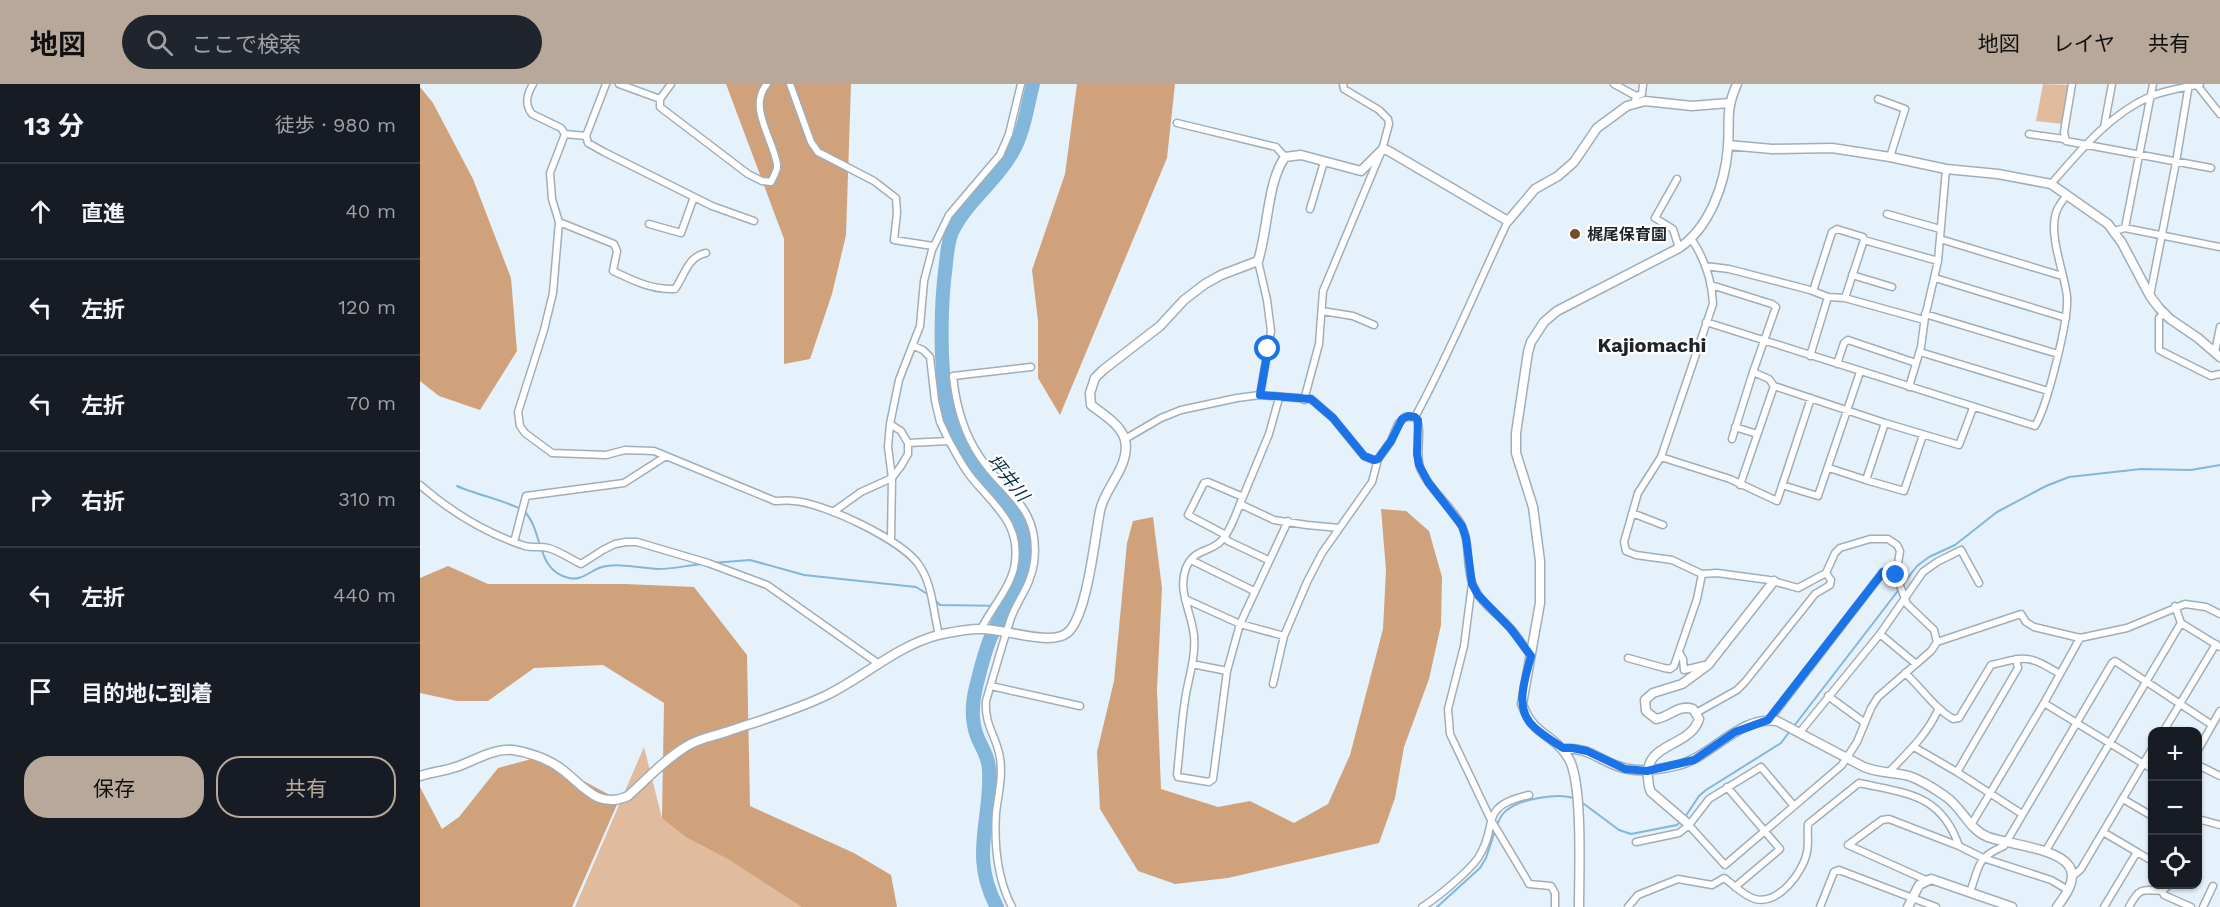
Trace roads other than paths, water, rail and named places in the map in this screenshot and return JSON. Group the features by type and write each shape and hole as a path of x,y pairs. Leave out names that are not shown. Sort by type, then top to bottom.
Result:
{"street":[{"path":"533,84 528,93 528,109 537,117 561,128 565,134"},
{"path":"606,84 586,136 586,140 591,145 712,206 754,221"},
{"path":"619,84 660,99"},
{"path":"671,84 660,99 660,107 748,174 762,181 771,182 778,166 760,108 760,97 767,84"},
{"path":"790,84 811,142 818,152 874,181 896,198 894,240 933,246"},
{"path":"891,540 891,478 888,447 890,424 899,381 920,326 924,280 933,246 949,215 1000,155 1009,135 1021,84"},
{"path":"1304,400 1319,344 1323,291 1382,150 1389,124 1388,119 1379,110 1344,89 1343,84"},
{"path":"1614,84 1635,99 1692,106 1730,103"},
{"path":"1415,417 1438,373 1508,221 1535,189 1558,176 1574,162 1601,124 1642,94 1643,84"},
{"path":"1579,907 1576,785 1571,764 1563,748 1534,728 1526,718 1522,704 1540,603 1540,561 1533,507 1516,453 1516,433 1528,352 1531,342 1544,322 1557,311 1692,240 1709,214 1724,174 1730,103 1737,84"},
{"path":"2064,139 2072,84"},
{"path":"2104,127 2112,84"},
{"path":"2125,228 2153,84"},
{"path":"2051,184 2104,127 2152,95 2198,84 2220,114"},
{"path":"2150,296 2189,85"},
{"path":"1878,99 1905,110 1890,157"},
{"path":"1178,123 1276,147 1285,158"},
{"path":"565,134 586,136"},
{"path":"565,134 550,173 552,199 559,222 553,293 544,330 518,412 520,426 525,434 552,453 606,455 625,450 654,450 775,501 795,501 833,512 891,540 903,547 920,566 929,585 939,635"},
{"path":"2029,134 2211,168"},
{"path":"1728,145 1773,149 1832,148 1946,169 1998,174 2051,184 2105,220 2114,231 2150,296 2164,313 2217,355"},
{"path":"1260,395 1271,332 1267,300 1258,261 1277,171 1285,158 1301,155 1362,171 1382,150"},
{"path":"1382,150 1395,154 1508,221"},
{"path":"1310,209 1324,162"},
{"path":"1909,387 1920,352 1925,317 1938,261 1946,169"},
{"path":"1677,179 1655,218 1673,229 1679,248"},
{"path":"1706,322 2034,427 2038,423 2048,391 2066,318 2067,296 2055,221 2056,212 2067,195"},
{"path":"649,224 681,233 694,197"},
{"path":"1887,214 1940,229"},
{"path":"559,222 614,244 617,251 613,271 637,283 656,289 675,289 693,259 706,253"},
{"path":"2114,231 2125,228 2220,247"},
{"path":"1813,291 1833,230 1837,229 1863,237 1864,240 1938,261"},
{"path":"1940,238 2062,276"},
{"path":"1692,240 1705,266 1711,285 1713,304 1661,457 1641,487 1624,545 1626,551 1636,555 1672,560 1702,574 1717,573 1774,581 1798,588 1826,573 1835,553 1840,548 1875,538 1887,539 1900,551 1897,581 1906,604 1934,630 1937,642"},
{"path":"1845,298 1864,240"},
{"path":"420,776 454,768 503,750 514,750 539,757 557,766 598,798 618,800 628,796 688,745 802,706 828,694 921,640 983,629 1056,638 1067,633 1073,626 1091,567 1102,502 1122,464 1126,447 1122,432 1091,405 1090,393 1095,378 1160,326 1184,300 1205,284 1221,275 1258,261"},
{"path":"1705,266 1729,269 1828,297 1845,298 1925,317 2058,354"},
{"path":"1852,275 1892,287"},
{"path":"1935,278 2066,318"},
{"path":"1711,285 1775,306 1776,310 1731,439"},
{"path":"1810,356 1828,297"},
{"path":"1322,311 1344,314 1374,325"},
{"path":"2164,313 2159,318 2159,350 2211,376 2220,374"},
{"path":"2217,355 2220,327"},
{"path":"1837,364 1844,343 1848,340 1916,363"},
{"path":"914,346 923,350 930,357 940,422 970,476 1006,516 1014,540 1013,569 983,629"},
{"path":"1920,352 2048,391"},
{"path":"1012,907 1002,884 996,854 1000,757 985,713 1005,631 1031,577 1035,546 1027,515 1015,496 981,459 968,439 956,403 953,376 1031,367"},
{"path":"1753,372 1769,379 1774,386 1959,445 1973,408"},
{"path":"1782,485 1818,496 1860,372"},
{"path":"1740,485 1774,386"},
{"path":"1125,439 1161,418 1181,410 1260,395 1311,399 1333,418 1364,456 1374,460 1378,459"},
{"path":"1279,398 1269,434 1225,537 1219,544 1202,550 1191,560 1184,576 1185,599 1194,635 1178,777 1209,782 1213,779 1227,671 1240,624 1288,521"},
{"path":"1661,457 1730,479 1777,501 1811,398"},
{"path":"1273,684 1284,636 1322,553 1372,482 1378,459 1391,441 1402,419 1408,416 1415,417"},
{"path":"1415,417 1418,422 1419,465 1428,482 1462,526 1466,538 1472,584 1464,646 1448,709 1448,723 1456,750 1492,822 1529,884 1551,886 1555,893 1555,907"},
{"path":"1866,480 1885,423"},
{"path":"833,512 861,492 891,478 908,454 908,443 901,431 890,424"},
{"path":"1735,427 1757,434"},
{"path":"1829,468 1904,491 1923,435"},
{"path":"908,443 950,441"},
{"path":"514,542 526,496 624,483 666,456"},
{"path":"1243,497 1208,482 1204,483 1188,517 1222,533 1228,541 1268,560"},
{"path":"420,485 438,501 468,521 514,542 528,547 547,548 581,564 615,544 626,542 645,544 708,563 767,585 879,664"},
{"path":"1240,504 1274,520 1339,528"},
{"path":"1632,513 1663,525"},
{"path":"1800,732 1880,634 1923,572 1961,550 1978,582"},
{"path":"1191,560 1254,591"},
{"path":"1768,720 1883,572 1897,568"},
{"path":"1696,713 1737,690 1745,682 1815,594 1830,585 1831,580 1826,573"},
{"path":"1628,658 1670,669 1674,666 1697,599 1702,574"},
{"path":"1774,581 1708,665 1682,684 1653,693 1645,700 1646,711 1656,719 1686,707 1696,713 1698,719 1692,732 1652,757 1647,771 1649,788 1685,821 1725,865 1842,765 1848,758 1870,708 1878,697 1931,651 1937,642 2021,614 2026,622 2034,627 2080,638 2127,628 2175,606 2195,605 2220,614"},
{"path":"1472,584 1478,595 1511,629 1531,656"},
{"path":"1185,599 1240,624 1284,636"},
{"path":"2166,727 2218,646 2181,623 2175,606"},
{"path":"2045,852 2181,623"},
{"path":"1880,634 1916,664"},
{"path":"1971,825 2080,638"},
{"path":"1680,654 1684,670 1708,665"},
{"path":"1905,673 1920,686 1938,710 1953,719 1959,718 1991,665 2016,659 2035,660 2060,675"},
{"path":"1957,772 2018,668 2016,659"},
{"path":"1970,892 1983,858 2004,846 2008,841 2112,663 2115,661 2147,680 2212,725"},
{"path":"1192,663 1227,671"},
{"path":"991,686 1080,706"},
{"path":"1828,696 1865,723"},
{"path":"2044,703 2148,767"},
{"path":"1888,773 1931,726 1938,710"},
{"path":"2202,743 2220,711"},
{"path":"1563,748 1587,751 1625,769 1647,771 1694,760 1735,732 1768,720 1777,721 1875,772 1910,776 1954,802 1979,833 2062,859 2070,866 2073,876"},
{"path":"1914,747 2022,814"},
{"path":"2057,907 2068,890 2073,876 2081,869 2148,755"},
{"path":"1636,842 1674,835 1685,821 1709,799 1761,767 1794,806"},
{"path":"2202,767 2220,776"},
{"path":"1628,907 1638,895 1678,879 1712,885 1724,878 1758,900 1770,898 1781,892 1799,872 1808,850 1808,824 1859,783 1909,794 1928,802 1947,819 1959,846"},
{"path":"1727,786 1780,849 1735,887"},
{"path":"1422,907 1474,862 1502,804 1511,799 1529,795"},
{"path":"2122,799 2148,814"},
{"path":"2012,907 1938,880 1926,880 1848,845 1882,819 1889,819 1959,846 1983,858 2050,880 2068,890"},
{"path":"2202,820 2220,825"},
{"path":"2103,832 2148,859"},
{"path":"2104,907 2137,852"},
{"path":"1829,907 1821,906 1834,872 1839,870 1936,907"},
{"path":"1908,907 1919,885 1926,880"},
{"path":"2203,907 2213,886"},
{"path":"2129,907 2141,890 2162,891 2165,889"},
{"path":"2162,891 2164,895 2191,907"}],"waterway":[{"name":"坪井川","path":"997,907 984,871 983,854 989,765 975,730 973,705 990,639 1017,586 1025,552 1018,520 1000,493 968,456 952,424 944,379 942,305 947,252 952,232 965,211 1012,153 1022,128 1033,84"},
{"path":"1794,726 1917,566 1929,557 1955,545 1997,512 2046,486 2069,477 2141,469 2191,470 2220,465"},
{"path":"457,486 513,505 525,512 535,529 545,559 558,574 569,578 581,577 599,568 613,565 658,569 704,564"},
{"path":"712,563 750,560 804,575 916,587 929,595"},
{"path":"934,599 940,605 1006,606"},
{"path":"1685,817 1699,796 1706,790 1781,743 1790,731"},
{"path":"1497,825 1505,811 1521,803 1560,796 1575,799"},
{"path":"1580,801 1619,830 1631,834 1677,825 1681,821"},
{"path":"1437,907 1480,868 1486,858 1495,831"}],"place":[{"name":"梶尾保育園","path":"1575,234"}],"district":[{"name":"Kajiomachi","path":"1652,345"}]}
